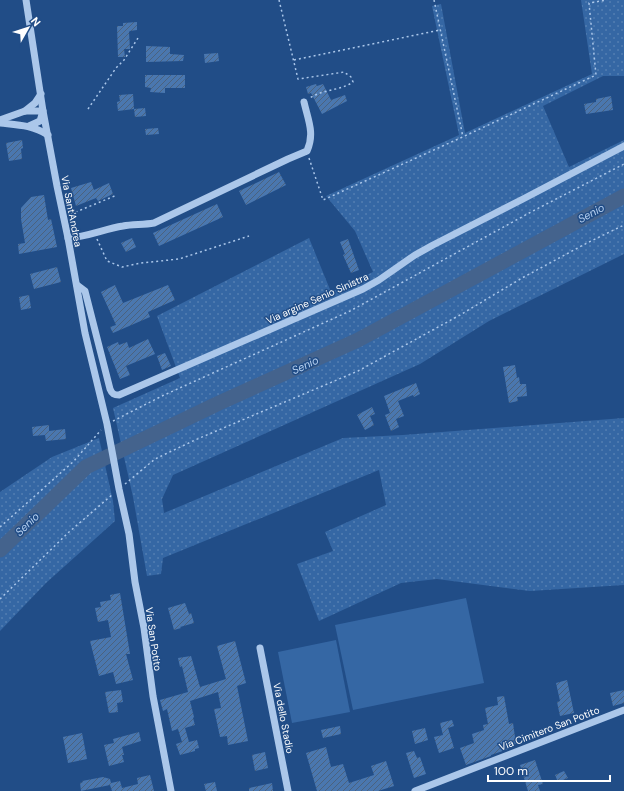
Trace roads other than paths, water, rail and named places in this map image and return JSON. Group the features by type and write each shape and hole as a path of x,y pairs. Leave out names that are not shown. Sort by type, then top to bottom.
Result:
{"street":[{"name":"Via Sant'Andrea","path":"26,0 48,134 85,333 107,424"},
{"path":"0,120 25,111 35,103 41,94"},
{"path":"68,238 81,238 123,226 154,223 307,151 311,140 311,130 304,102"},
{"path":"25,111 44,111 40,121 30,126"},
{"path":"0,124 30,126 48,134"},
{"name":"Via argine Senio Sinistra","path":"76,285 85,291 110,389 115,395 119,395 363,289 379,280 414,255 523,200 624,146"},
{"name":"Via San Potito","path":"107,424 129,534 135,582 144,628 148,669 171,791"},
{"name":"Via dello Stadio","path":"260,648 288,791"},
{"name":"Via Cimitero San Potito","path":"415,791 624,710"}],"waterway":[{"name":"Senio","path":"0,550 86,467 219,403 358,340 624,196"}]}
